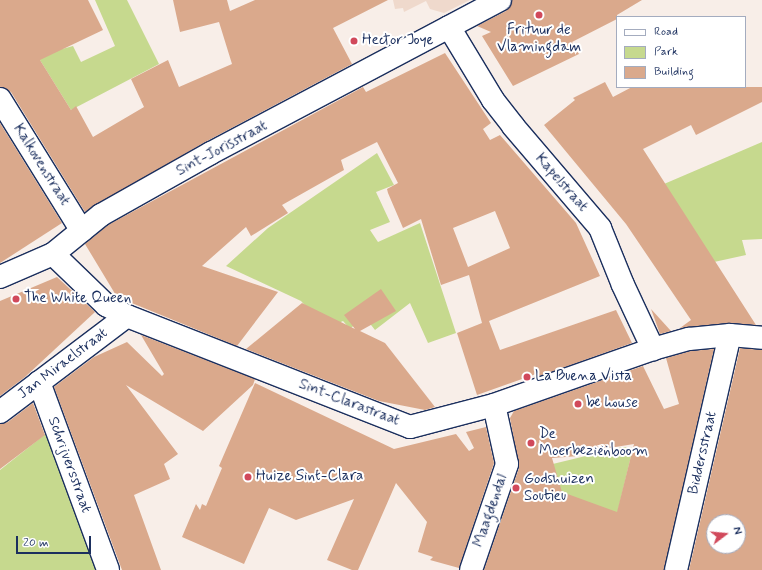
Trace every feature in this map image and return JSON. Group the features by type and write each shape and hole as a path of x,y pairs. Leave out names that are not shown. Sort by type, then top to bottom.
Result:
{"street":[{"name":"Sint-Jorisstraat","path":"0,277 53,254 101,215 204,157 500,0"},
{"name":"Kapelstraat","path":"449,27 493,100 513,126 600,228 623,285 653,349"},
{"name":"Kalkovenstraat","path":"0,99 82,231"},
{"name":"Sint-Clarastraat","path":"53,254 106,305 127,316 410,427 494,405 653,349 689,339 730,335 762,338"},
{"name":"Jan Miraelstraat","path":"0,412 127,316"},
{"name":"Biddersstraat","path":"676,570 730,335"},
{"name":"Schrijversstraat","path":"39,382 108,570"},
{"name":"Maagdendal","path":"471,570 508,464 494,405"}],"shaded area":[{"path":"393,0 470,0 444,13 430,9 426,1 404,12 403,8 395,9"}],"green space":[{"path":"95,0 127,0 159,64 71,110 7,7 62,49 73,46 81,62 115,46"},
{"path":"762,142 762,239 742,240 746,255 714,262 664,184"},
{"path":"377,153 394,185 376,192 390,222 370,230 378,242 420,223 456,333 428,343 410,303 375,330 364,316 350,329 343,321 332,326 314,315 301,301 226,266 268,228"},
{"path":"48,432 97,570 0,570 0,470"},
{"path":"623,447 633,448 612,535 532,469"}],"building":[{"path":"0,0 88,0 103,30 40,60 71,110 76,106 93,137 144,107 131,79 168,60 179,87 232,64 219,22 180,32 173,0 227,0 230,11 255,0 388,0 333,28 352,64 205,142 85,212 11,92 0,87"},
{"path":"512,0 642,0 617,15 616,20 572,42 579,54 513,86 482,36 491,32 477,26 506,11"},
{"path":"445,53 491,123 483,129 490,140 500,135 576,223 600,276 489,321 500,350 616,310 632,343 534,378 536,374 477,395 457,333 482,323 469,275 441,285 421,219 403,228 387,189 398,183 377,142 341,160 344,170 282,205 288,213 251,236 246,227 202,266 278,292 237,346 117,297 85,244 108,225 363,87 366,92","holes":["495,211 510,248 468,267 453,228"]},
{"path":"605,82 613,97 630,88 762,87 762,102 696,135 691,125 643,149 756,325 729,323 680,328 691,320 626,224 544,125 575,100 573,98"},
{"path":"0,123 62,223 0,263"},
{"path":"57,277 95,312 25,377 0,396 0,301"},
{"path":"381,289 396,311 360,331 385,343 435,407 425,410 379,401 246,349 302,303 355,329 344,315"},
{"path":"651,309 671,331 660,334"},
{"path":"141,335 255,379 253,385 203,431 126,385 178,454 164,464 170,479 134,495 161,570 122,570 54,387 94,357 127,342 162,376 164,374"},
{"path":"740,348 762,350 762,570 689,570"},
{"path":"714,349 664,570 484,570 519,468 510,418 514,411 643,366 664,409 679,404 666,358 691,351","holes":["634,444 617,512 562,492 552,458 579,456 578,453"]},
{"name":"Huize Sint-Clara","path":"255,383 394,449 456,434 469,451 474,448 466,432 486,427 494,463 459,568 430,560 433,557 418,552 427,522 396,483 358,570 352,570 327,560 354,499 296,520 269,508 244,564 182,537 196,504 200,510 202,504 206,506 222,468 219,466"},
{"path":"33,403 45,435 0,469 0,424 8,422"}],"place":[{"name":"Frituur de Vlamingdam","path":"539,15"},
{"name":"Hector Joye","path":"354,41"},
{"name":"The White Queen","path":"16,299"},
{"name":"La Buena Vista","path":"527,377"},
{"name":"be house","path":"578,404"},
{"name":"De Moerbeziënboom","path":"531,443"},
{"name":"Huize Sint-Clara","path":"248,477"},
{"name":"Godshuizen Soutieu","path":"516,488"}]}
